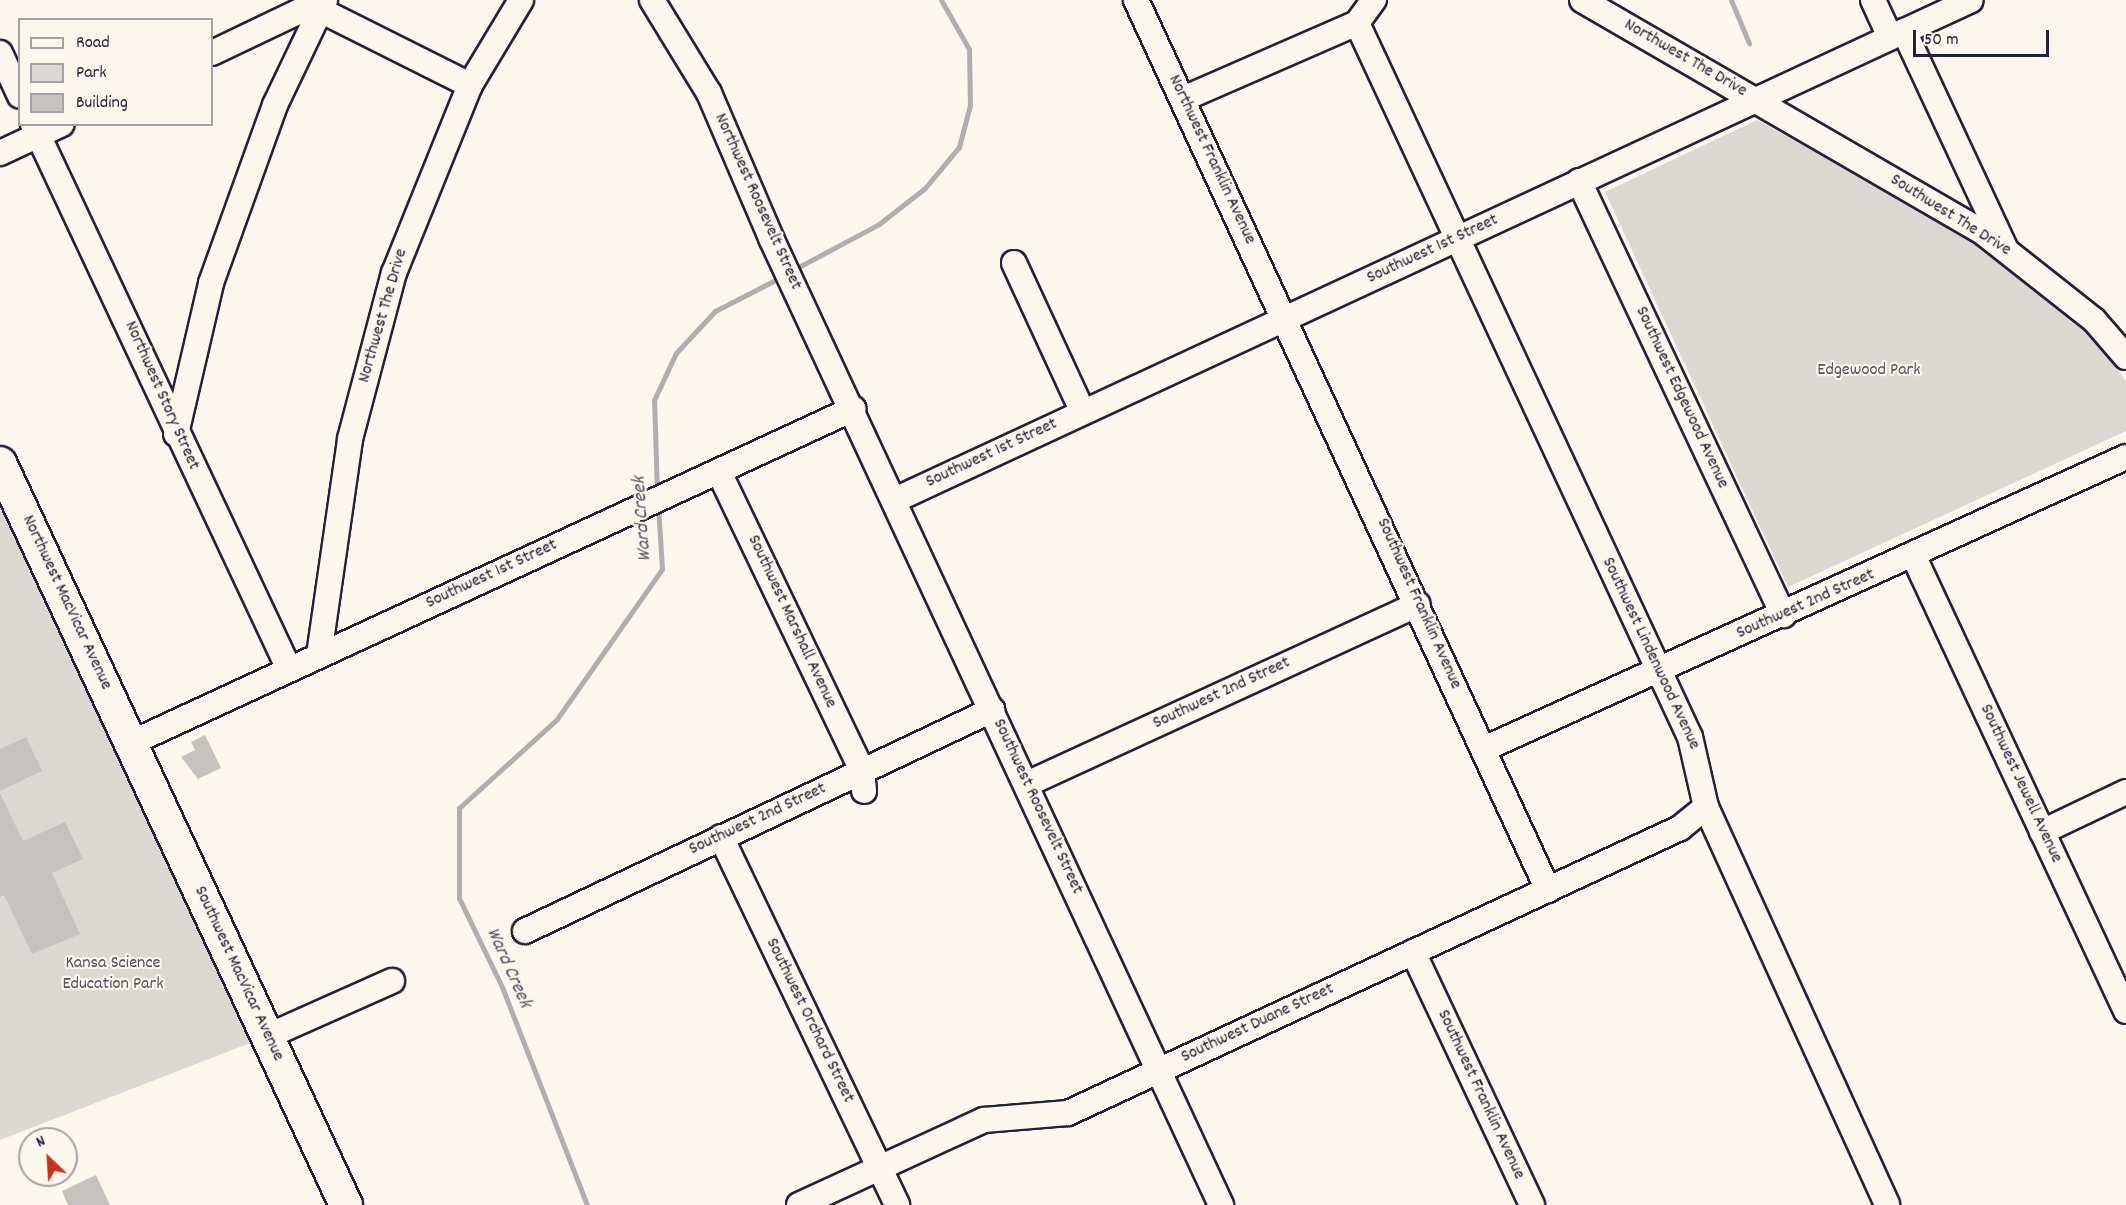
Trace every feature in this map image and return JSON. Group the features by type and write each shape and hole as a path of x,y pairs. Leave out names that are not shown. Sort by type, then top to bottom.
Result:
{"main road":[{"name":"Northwest MacVicar Avenue","path":"0,463 131,743"},
{"name":"Southwest MacVicar Avenue","path":"131,743 346,1205"}],"street":[{"name":"Northwest The Drive","path":"319,655 350,439 375,337 417,208 470,84 521,0"},
{"name":"Northwest Roosevelt Street","path":"652,0 709,93 771,238 853,409"},
{"name":"Northwest Franklin Avenue","path":"1136,0 1287,320"},
{"path":"1183,99 1357,23 1374,0"},
{"name":"Northwest The Drive","path":"1582,0 1755,99"},
{"path":"1873,0 1897,34 2005,248"},
{"name":"Southwest 1st Street","path":"895,500 1287,320 1579,181 1971,0"},
{"path":"311,5 470,84"},
{"path":"213,53 311,5"},
{"path":"176,434 211,283 311,5"},
{"name":"Southwest Lindenwood Avenue","path":"1357,23 1690,737 1706,807 1887,1205"},
{"path":"0,53 18,92"},
{"name":"Southwest The Drive","path":"1755,99 2005,248 2094,320 2126,357"},
{"path":"0,153 35,130 53,126"},
{"name":"Northwest Story Street","path":"35,130 176,434 289,669"},
{"name":"Southwest Edgewood Avenue","path":"1579,181 1783,615"},
{"path":"1014,263 1083,412"},
{"name":"Southwest Franklin Avenue","path":"1287,320 1548,890"},
{"name":"Southwest 1st Street","path":"131,743 853,409"},
{"name":"Southwest Roosevelt Street","path":"853,409 1221,1205"},
{"name":"Southwest 2nd Street","path":"1484,749 1914,557 2126,457"},
{"name":"Southwest Marshall Avenue","path":"719,472 863,781"},
{"name":"Southwest Jewell Avenue","path":"1914,557 2126,1011"},
{"name":"Southwest 2nd Street","path":"1026,784 1418,604"},
{"name":"Southwest 2nd Street","path":"525,931 721,837 863,781 992,710"},
{"path":"2042,831 2126,792"},
{"name":"Southwest Duane Street","path":"800,1205 984,1120 1068,1113 1680,828 1706,807"},
{"name":"Southwest Orchard Street","path":"721,837 897,1205"},
{"name":"Southwest Franklin Avenue","path":"1413,952 1532,1205"},
{"path":"266,1037 392,981"}],"green space":[{"name":"Edgewood Park","path":"1757,120 1956,229 2088,333 2126,381 2126,431 1788,587 1605,192"},
{"name":"Kansa Science Education Park","path":"0,467 266,1037 34,1127 18,1127 18,1133 0,1140"}],"building":[{"path":"205,735 221,768 198,779 181,757 195,750 191,742"},
{"path":"26,737 42,771 0,791 0,749"},
{"path":"0,793 23,841 65,822 83,859 52,873 80,934 32,954 4,895 0,897"},
{"path":"96,1175 110,1205 68,1205 62,1191 70,1187 78,1187 78,1183"}],"waterway":[{"name":"Ward Creek","path":"793,270 879,224 925,188 959,147 970,105 969,49 941,0"},
{"path":"1731,0 1749,43"},
{"name":"Ward Creek","path":"657,493 654,400 676,353 715,311 783,276"},
{"name":"Ward Creek","path":"587,1205 503,989 459,898 459,808 557,719 662,569 658,505"}]}
